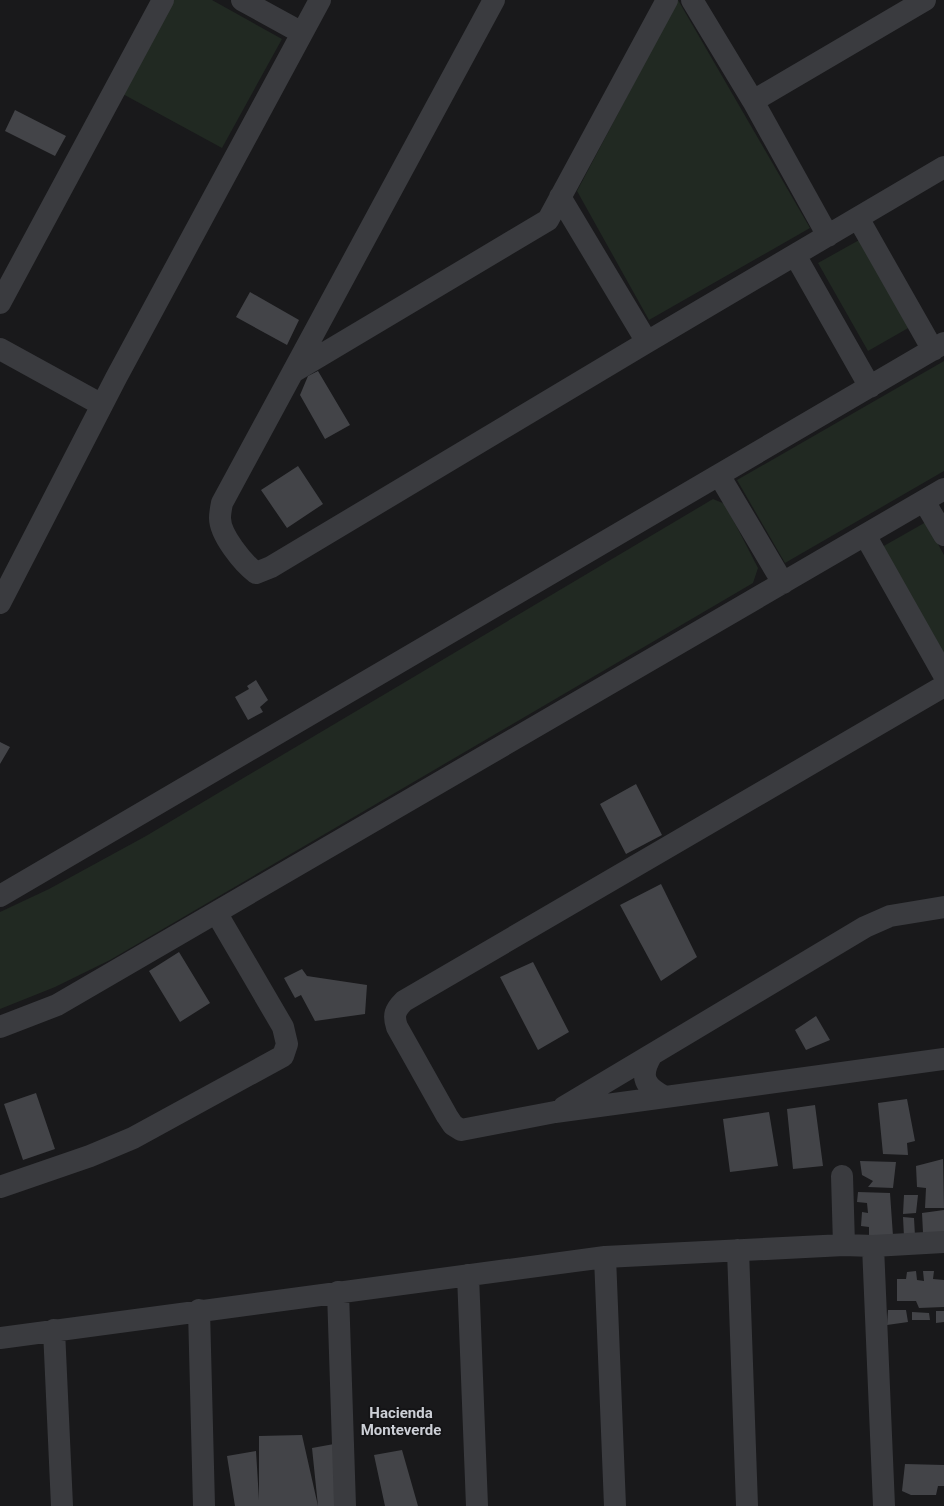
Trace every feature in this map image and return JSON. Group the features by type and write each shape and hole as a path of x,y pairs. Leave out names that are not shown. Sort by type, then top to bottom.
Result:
{"street":[{"path":"0,303 163,0"},
{"path":"242,0 302,33"},
{"path":"0,603 102,405 320,0"},
{"path":"494,0 222,503 220,520 226,537 246,565 256,573 271,567 944,167"},
{"path":"292,372 548,220 667,0"},
{"path":"692,0 753,101 828,236"},
{"path":"753,101 925,0"},
{"path":"560,197 648,342"},
{"path":"0,896 938,347 858,218"},
{"path":"795,255 870,387"},
{"path":"0,349 102,405"},
{"path":"719,475 783,584"},
{"path":"0,1027 57,1005 217,914 944,489"},
{"path":"924,501 944,535"},
{"path":"865,535 944,675"},
{"path":"944,686 410,998 395,1010 394,1018 397,1027 453,1125 461,1130 555,1112 944,1060"},
{"path":"555,1112 880,919 900,914 944,907"},
{"path":"0,1187 90,1156 133,1138 283,1056 287,1044 283,1027 217,914"},
{"path":"651,1056 646,1065 645,1079 648,1086 654,1092 666,1097"},
{"path":"842,1176 844,1245"},
{"path":"0,1338 199,1310 605,1257 844,1245 873,1246 944,1242"},
{"path":"873,1246 884,1506"},
{"path":"738,1250 747,1506"},
{"path":"605,1257 615,1506"},
{"path":"468,1275 477,1506"},
{"path":"338,1292 345,1506"},
{"path":"199,1310 204,1506"},
{"path":"54,1330 62,1506"}],"shaded area":[{"path":"172,0 212,0 282,39 222,148 121,93"},
{"path":"678,0 810,228 649,320 577,191"},
{"path":"861,239 910,327 868,351 818,263"},
{"path":"944,361 944,471 785,563 737,480"},
{"path":"713,499 725,504 758,568 753,583 110,960 55,987 0,1009 0,912 49,889 146,836"},
{"path":"926,522 944,555 944,658 882,547"}],"building":[{"path":"15,110 66,136 55,156 5,131"},
{"path":"250,292 299,320 287,345 236,317"},
{"path":"318,371 350,425 325,439 300,395 308,376"},
{"path":"298,466 323,504 287,528 261,490"},
{"path":"256,680 268,700 260,707 263,712 248,720 235,697 249,689 247,686"},
{"path":"0,742 10,747 0,764"},
{"path":"636,784 662,835 626,854 600,804"},
{"path":"661,884 697,957 661,981 620,905"},
{"path":"179,952 210,1003 180,1022 149,971"},
{"path":"533,962 569,1032 538,1050 500,977"},
{"path":"302,969 307,976 367,985 365,1014 315,1021 301,995 295,998 284,978"},
{"path":"816,1016 830,1040 806,1050 795,1030"},
{"path":"36,1093 55,1149 23,1160 4,1104"},
{"path":"907,1099 915,1141 907,1143 908,1155 883,1154 878,1103"},
{"path":"815,1105 823,1166 793,1169 787,1109"},
{"path":"769,1112 778,1166 730,1172 723,1119"},
{"path":"943,1159 944,1208 925,1208 926,1188 917,1187 916,1166"},
{"path":"860,1161 896,1162 893,1188 868,1187 873,1181 862,1175"},
{"path":"858,1192 890,1193 893,1236 869,1236 869,1227 861,1226 862,1212 868,1213 867,1203 857,1202"},
{"path":"904,1195 918,1195 916,1213 903,1214"},
{"path":"944,1210 944,1232 923,1233 922,1213"},
{"path":"903,1217 914,1218 915,1236 904,1237"},
{"path":"916,1271 917,1280 924,1281 923,1271 934,1271 933,1279 944,1280 944,1307 919,1308 916,1301 897,1301 897,1279 906,1279 907,1272"},
{"path":"888,1310 906,1310 908,1322 887,1325"},
{"path":"936,1311 944,1311 944,1322 936,1323"},
{"path":"912,1312 929,1313 930,1320 912,1320"},
{"path":"302,1435 318,1506 235,1506 227,1456 256,1451 259,1500 259,1436"},
{"path":"334,1444 339,1506 318,1506 312,1448"},
{"path":"402,1450 418,1506 385,1506 374,1455"},
{"path":"905,1464 944,1465 944,1486 938,1486 936,1495 911,1495 902,1491"}],"district":[{"name":"Hacienda Monteverde","path":"401,1422"}]}
